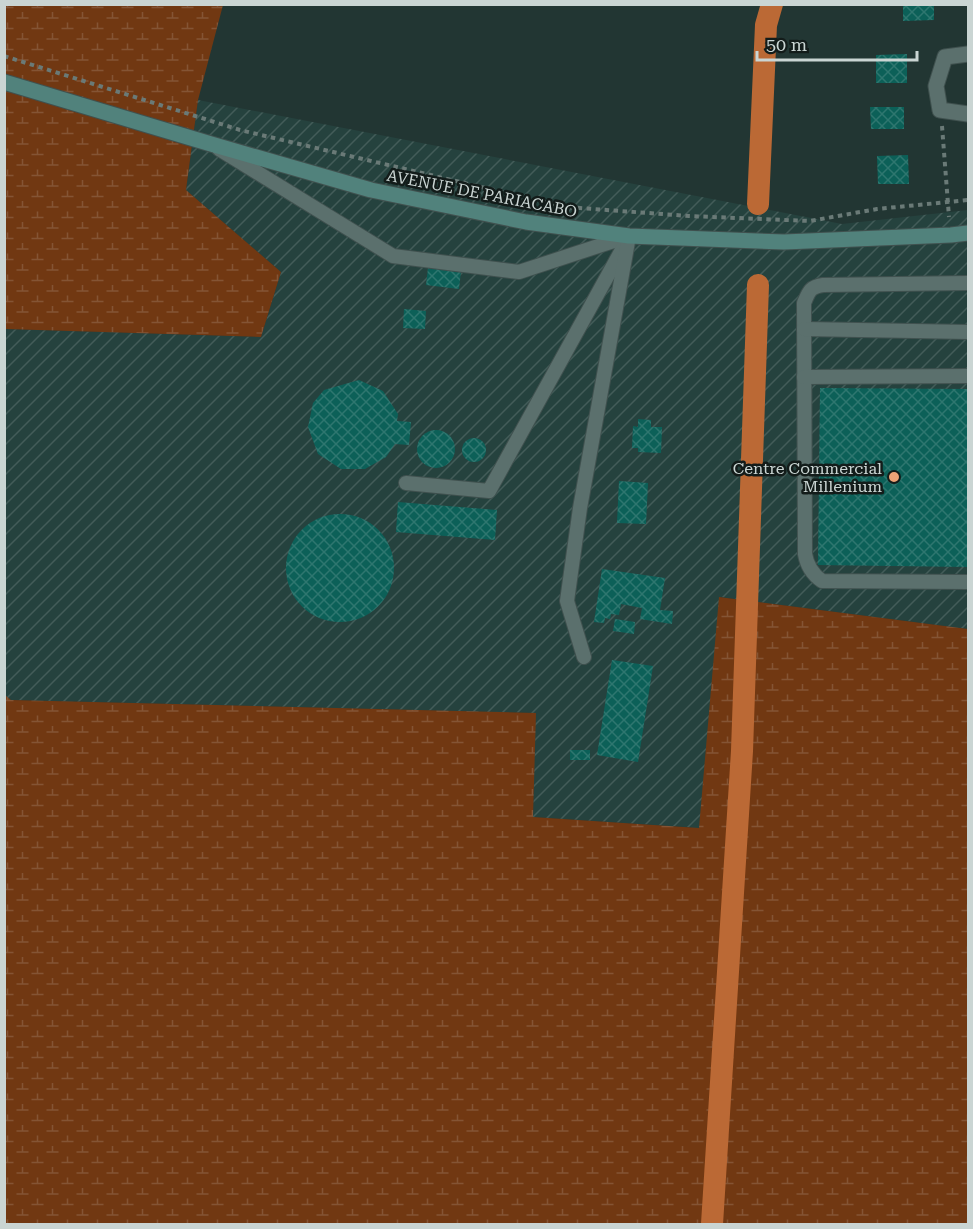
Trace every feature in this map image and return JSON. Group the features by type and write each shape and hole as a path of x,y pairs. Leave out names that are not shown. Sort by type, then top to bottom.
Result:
{"main road":[{"name":"AVENUE DE PARIACABO","path":"4,82 371,190 526,222 629,236 784,242 969,233"}],"street":[{"path":"969,54 945,57 936,86 940,110 969,114"}],"lane":[{"path":"211,144 393,256 519,272 629,236"},
{"path":"406,483 489,491 629,236"},
{"path":"584,657 567,601 580,508 629,236"},
{"path":"969,282 816,286 809,291 804,303 805,554 814,576 822,581 969,582"},
{"path":"804,330 969,332"},
{"path":"804,377 969,376"}],"path":[{"path":"4,56 240,130 566,207 689,216 810,221 877,209 969,200"},
{"path":"940,110 951,235"}],"shaded area":[{"path":"198,100 842,224 968,210 968,629 720,597 700,828 533,817 535,713 11,700 4,695 4,329 261,337 281,272 186,190"}],"green space":[{"path":"5,5 223,5 198,100 186,190 281,272 261,337 5,329"},
{"path":"719,597 968,629 968,1224 5,1224 5,695 11,700 536,713 533,817 699,828"}],"building":[{"path":"903,4 934,4 934,20 903,21"},
{"path":"907,54 907,83 876,83 876,55"},
{"path":"870,107 904,107 904,129 871,129"},
{"path":"908,155 909,184 878,184 877,156"},
{"path":"428,268 461,271 459,289 426,285"},
{"path":"404,309 426,311 425,329 403,328"},
{"path":"359,380 383,391 398,414 397,421 411,422 409,445 395,444 386,457 365,469 341,469 318,454 308,427 313,403 324,390"},
{"name":"Centre Commercial Millenium","path":"820,388 968,389 968,567 818,565"},
{"path":"638,419 651,420 651,427 662,427 661,453 638,452 638,448 632,448 633,426 638,427"},
{"path":"436,430 449,436 455,449 449,462 436,468 423,462 417,449 423,436"},
{"path":"474,438 483,441 486,450 483,459 474,462 465,459 462,450 465,441"},
{"path":"619,481 648,483 646,524 617,523"},
{"path":"398,502 497,510 495,540 396,532"},
{"path":"340,514 350,515 370,523 378,530 385,538 393,558 393,578 385,598 378,606 370,613 350,621 340,622 330,621 310,613 302,606 295,598 287,578 286,568 287,558 295,538 302,530 310,523 330,515"},
{"path":"602,569 665,578 660,610 673,611 672,624 640,619 642,608 621,604 619,615 611,614 610,619 605,618 604,623 594,622"},
{"path":"615,619 635,622 634,634 613,631"},
{"path":"612,660 653,666 638,762 597,755"},
{"path":"570,750 590,750 590,760 570,760"}],"waterway":[{"path":"758,204 766,25 772,4"},
{"path":"712,1224 742,751 758,285"}],"place":[{"name":"Centre Commercial Millenium","path":"894,477"}]}
